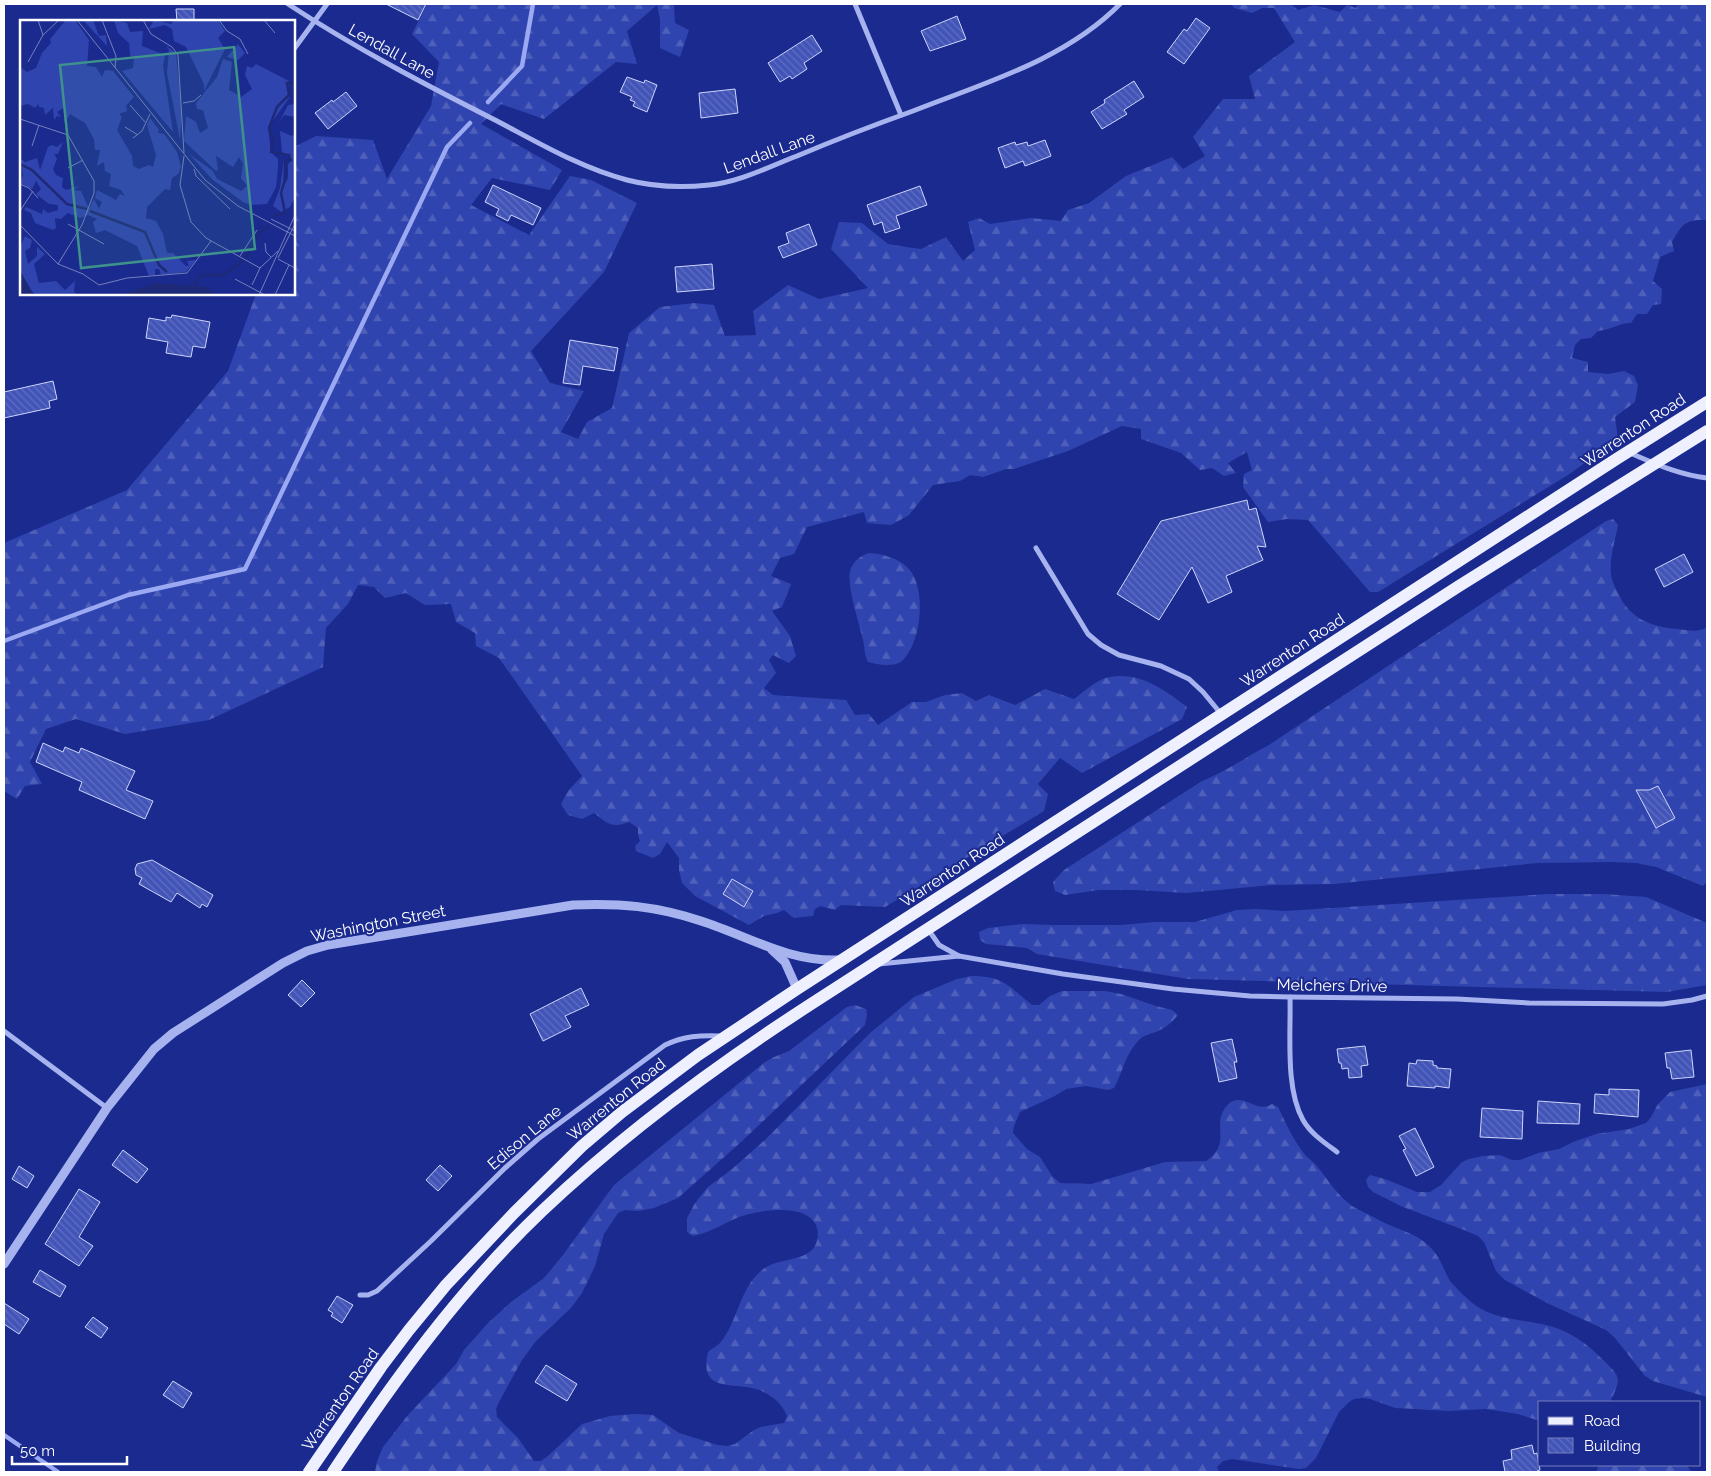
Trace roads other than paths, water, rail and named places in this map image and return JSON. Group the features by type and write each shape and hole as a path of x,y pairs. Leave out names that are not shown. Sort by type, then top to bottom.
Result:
{"main road":[{"name":"Warrenton Road","path":"309,1472 386,1359 475,1252 582,1146 666,1078 797,989 1707,402"},
{"path":"333,1472 396,1380 434,1330 484,1271 542,1211 603,1156 681,1093 753,1042 928,928 1459,586 1707,431"}],"street":[{"name":"Lendall Lane","path":"288,4 358,48 566,157 618,177 654,186 682,188 712,185 741,178 1001,77 1043,58 1080,38 1120,4"},
{"path":"295,48 327,4"},
{"path":"855,4 901,115"},
{"path":"1627,452 1668,470 1690,477 1707,478"},
{"path":"1036,548 1088,634 1101,645 1120,655 1162,666 1189,679 1203,692 1222,715"},
{"name":"Washington Street","path":"4,1264 107,1108 154,1049 173,1033 282,963 307,951 328,945 573,905 605,903 629,904 662,910 702,921 770,948 815,960 842,960"},
{"name":"Melchers Drive","path":"928,928 939,945 959,956"},
{"name":"Washington Street","path":"770,948 785,962 797,989"},
{"name":"Melchers Drive","path":"871,965 959,956 1063,974 1173,989 1250,996 1456,999 1529,1003 1663,1004 1707,996"},
{"path":"1290,997 1293,1093 1303,1120 1309,1128 1337,1152"},
{"path":"4,1032 107,1108"},
{"name":"Edison Lane","path":"360,1295 368,1295 376,1291 538,1139 665,1045 689,1036 726,1036"}],"waterway":[{"path":"488,102 522,66 533,4"},
{"path":"4,641 128,595 245,569 447,147 470,123"},
{"path":"4,1435 58,1472"}]}
